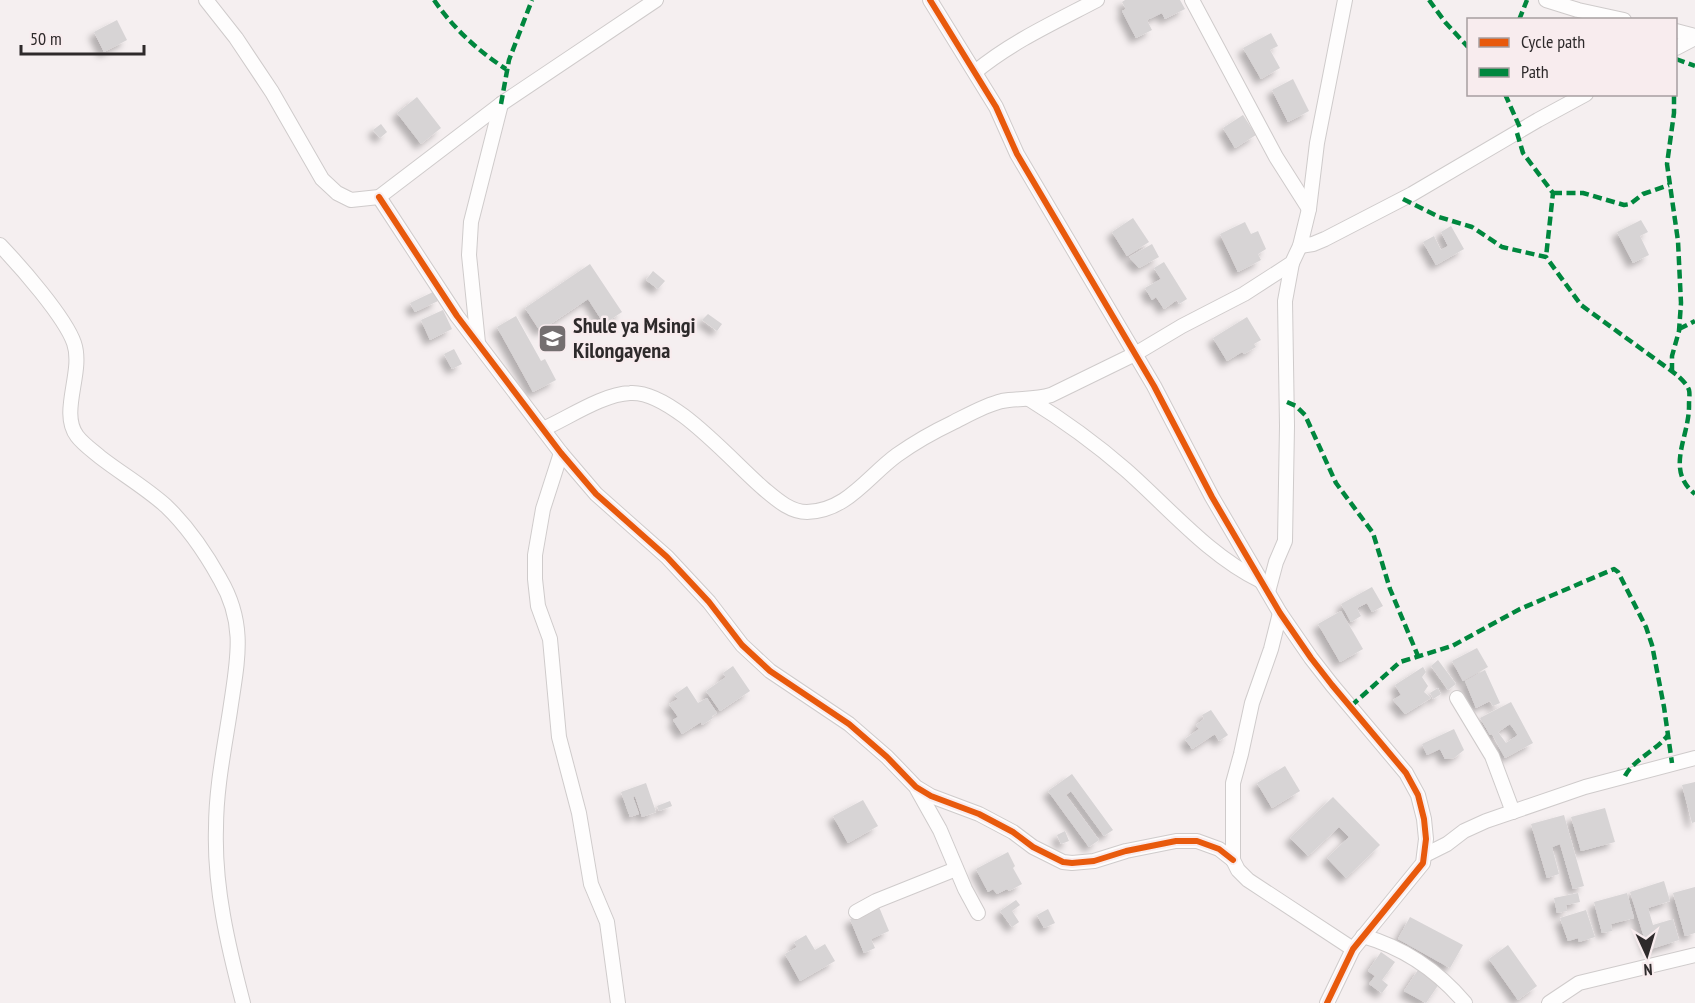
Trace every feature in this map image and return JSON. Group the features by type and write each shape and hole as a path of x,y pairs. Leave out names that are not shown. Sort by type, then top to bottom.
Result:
{"street":[{"path":"206,0 236,38 272,92 322,179 337,194 351,200 379,197 501,104 656,0"},
{"path":"930,0 996,108 1017,154 1154,386 1212,497 1264,587 1311,658 1406,773 1418,795 1426,839 1422,863 1353,949 1327,1003"},
{"path":"975,72 1011,46 1097,0"},
{"path":"1192,0 1276,157 1309,209"},
{"path":"1264,587 1285,541 1286,301 1292,263 1300,246 1309,209 1317,143 1346,0"},
{"path":"1546,0 1615,18"},
{"path":"1677,31 1695,37"},
{"path":"1677,47 1695,37"},
{"path":"1300,246 1325,239 1403,199 1582,96"},
{"path":"478,345 469,255 471,222 501,104"},
{"path":"379,197 427,272 478,345 561,453 596,494 667,557 709,602 742,645 770,671 866,738 916,787 930,796 979,814 1013,832 1040,851 1063,862 1094,861 1125,851 1176,841 1197,841 1219,849 1233,860 1238,870 1248,880 1353,949"},
{"path":"0,245 49,304 74,343 77,360 69,411 71,426 77,436 165,506 196,538 222,581 234,610 239,642 239,661 222,766 216,827 216,867 224,919 243,1003"},
{"path":"543,429 602,400 632,392 657,398 683,414 774,498 792,509 808,512 834,507 896,456 951,423 1001,401 1051,395 1135,354 1182,326 1244,294 1292,263"},
{"path":"1029,399 1059,417 1124,468 1217,552 1264,587"},
{"path":"561,453 543,509 535,555 535,579 538,606 550,639 559,737 579,813 591,884 607,922 618,1003"},
{"path":"1233,860 1233,783 1252,703 1271,649 1280,613"},
{"path":"1457,698 1491,756 1513,812"},
{"path":"1425,855 1447,844 1464,831 1513,812 1626,775 1695,758"},
{"path":"916,787 940,830 978,913"},
{"path":"856,912 876,901 956,869"},
{"path":"1363,936 1384,942 1433,970 1465,1003"},
{"path":"1549,1003 1579,983 1695,956"}],"building":[{"path":"1125,0 1180,0 1185,9 1165,19 1162,13 1147,20 1152,30 1136,38 1122,11 1126,9 1122,2"},
{"path":"117,20 127,40 104,52 94,32"},
{"path":"1271,33 1278,46 1270,50 1280,68 1261,79 1243,48"},
{"path":"1293,79 1309,111 1288,122 1272,90"},
{"path":"417,97 441,128 421,144 397,113"},
{"path":"1243,115 1256,135 1235,148 1223,128"},
{"path":"381,124 387,132 380,138 373,130"},
{"path":"1133,218 1149,242 1127,256 1112,232"},
{"path":"1641,220 1648,232 1640,236 1649,255 1633,263 1617,232"},
{"path":"1245,222 1251,234 1258,231 1266,249 1258,254 1261,260 1238,272 1220,234"},
{"path":"1451,226 1464,249 1436,265 1423,242 1434,236 1441,250 1448,246 1441,232"},
{"path":"1152,244 1159,257 1139,268 1129,257"},
{"path":"1164,262 1187,299 1179,304 1177,300 1164,309 1156,297 1152,300 1145,288 1161,279 1154,268"},
{"path":"590,264 622,312 604,324 588,299 540,331 525,308"},
{"path":"653,271 665,281 658,289 646,280"},
{"path":"433,292 438,301 415,312 410,303"},
{"path":"443,310 452,329 430,340 421,320"},
{"path":"708,314 722,324 717,331 702,320"},
{"path":"516,316 541,361 545,359 556,380 533,392 497,327"},
{"path":"1247,317 1261,340 1254,344 1256,347 1227,361 1213,338"},
{"path":"454,349 462,364 452,369 444,354"},
{"path":"1372,587 1383,606 1372,612 1367,603 1357,608 1361,616 1351,622 1341,604"},
{"path":"1341,611 1363,649 1340,662 1318,624"},
{"path":"1477,648 1488,667 1463,681 1452,661"},
{"path":"1438,660 1456,684 1448,690 1431,666"},
{"path":"733,666 750,691 720,711 706,691 726,677 723,673"},
{"path":"1423,667 1426,672 1422,677 1428,686 1424,692 1431,698 1405,714 1393,700 1401,695 1395,685"},
{"path":"1485,670 1500,703 1493,706 1490,701 1476,708 1465,681"},
{"path":"687,686 698,703 707,698 717,713 702,725 701,722 682,734 673,720 678,717 669,704 678,699 674,695"},
{"path":"1438,688 1441,694 1433,699 1430,693"},
{"path":"1511,702 1533,743 1505,758 1480,718","holes":["1510,724 1518,735 1506,743 1498,732"]},
{"path":"1211,710 1228,735 1219,741 1215,734 1192,749 1185,739 1199,729 1196,725 1204,719 1202,715"},
{"path":"1454,729 1464,750 1454,758 1445,759 1440,749 1427,755 1422,744"},
{"path":"1285,766 1300,791 1272,808 1257,783"},
{"path":"1072,774 1113,830 1104,836 1071,791 1066,795 1099,840 1089,847 1048,791"},
{"path":"1695,782 1695,822 1692,823 1682,785"},
{"path":"646,783 656,812 642,817 635,796 633,797 639,814 630,817 621,792"},
{"path":"1333,797 1380,845 1346,878 1327,858 1349,837 1339,827 1308,856 1290,838"},
{"path":"863,800 878,826 848,843 833,816"},
{"path":"670,801 672,806 659,811 657,806"},
{"path":"1605,808 1615,842 1581,851 1571,817"},
{"path":"1564,815 1584,886 1573,889 1560,844 1552,847 1559,874 1547,878 1531,824"},
{"path":"1065,831 1069,841 1061,844 1057,835"},
{"path":"1008,852 1015,866 1013,868 1022,884 997,894 993,889 988,892 976,869"},
{"path":"1664,881 1670,901 1648,908 1653,925 1673,919 1679,940 1648,950 1630,892"},
{"path":"1695,887 1695,933 1685,936 1673,893"},
{"path":"1578,893 1580,902 1566,905 1567,911 1557,913 1554,898"},
{"path":"1627,893 1634,918 1611,924 1612,931 1602,933 1594,902"},
{"path":"1016,900 1020,905 1012,911 1019,922 1012,927 1000,911"},
{"path":"879,907 889,931 871,939 875,948 864,953 850,919"},
{"path":"1048,909 1055,923 1044,928 1037,915"},
{"path":"1586,910 1595,937 1579,942 1578,938 1568,941 1560,918"},
{"path":"1410,917 1463,945 1450,968 1398,939"},
{"path":"806,935 815,950 825,944 835,961 800,981 785,954 797,947 794,942"},
{"path":"1508,945 1537,986 1518,1000 1489,959"},
{"path":"1381,952 1395,962 1382,980 1388,985 1382,993 1369,984 1375,976 1368,971"},
{"path":"1420,967 1441,981 1426,1003 1404,991"}],"marked path":[{"path":"434,0 467,38 506,69"},
{"path":"501,104 509,60 532,0"},
{"path":"1429,0 1467,46"},
{"path":"1520,18 1527,0"},
{"path":"1677,59 1695,66"},
{"path":"1506,96 1521,130"},
{"path":"1672,372 1672,356 1679,331 1681,303 1678,241 1667,164 1674,96"},
{"path":"1517,133 1523,153 1553,193 1546,257"},
{"path":"1553,193 1583,193 1624,205 1630,204 1643,194 1669,185"},
{"path":"1403,199 1439,217 1472,227 1502,247 1546,257 1581,305 1682,380 1689,390 1689,395 1688,416 1681,452 1681,474 1695,494"},
{"path":"1679,329 1695,321"},
{"path":"1287,402 1296,406 1305,415 1336,483 1373,533 1390,589 1418,656"},
{"path":"1351,706 1400,662 1452,646 1520,609 1614,569 1618,572 1646,627 1652,645 1672,763"},
{"path":"1625,776 1668,735"}],"cycle path":[{"path":"930,0 996,107 1017,154 1154,386 1212,497 1280,613 1332,685 1406,773 1418,795 1426,839 1423,863 1353,949 1327,1003"},
{"path":"379,197 457,316 561,453 596,494 667,557 709,602 742,645 770,671 849,724 887,757 916,787 931,796 979,814 1013,832 1033,847 1063,862 1094,861 1126,851 1176,841 1197,841 1219,849 1233,860"}],"place":[{"name":"Shule ya Msingi Kilongayena","path":"552,338"}]}
